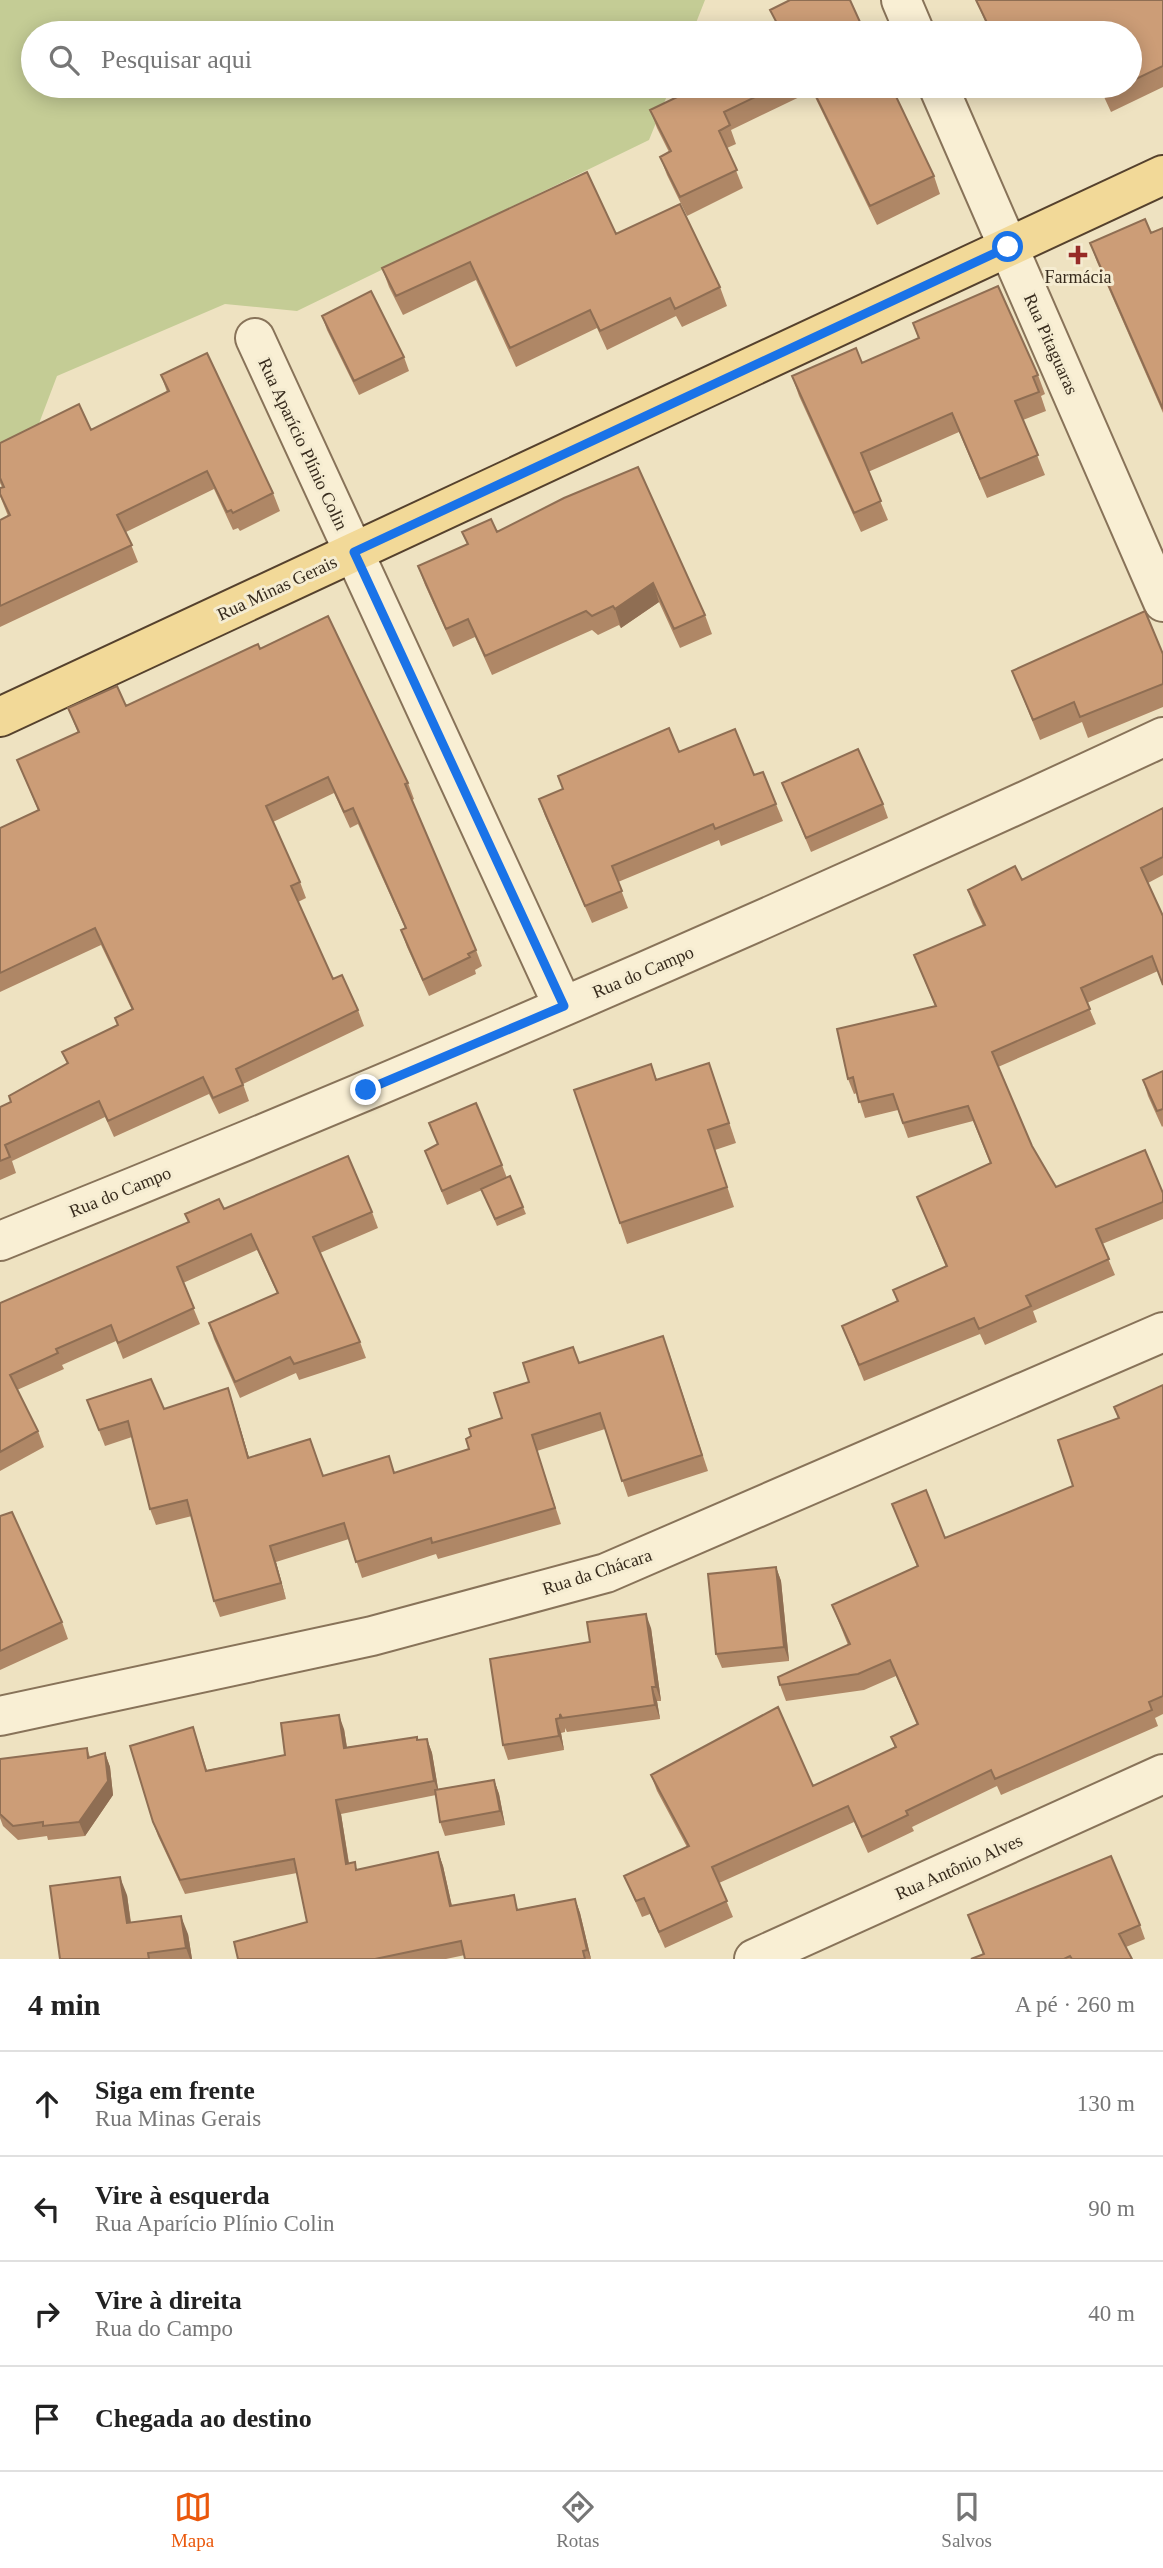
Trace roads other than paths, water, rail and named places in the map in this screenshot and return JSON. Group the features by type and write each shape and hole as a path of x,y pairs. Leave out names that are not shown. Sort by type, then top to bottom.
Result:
{"main road":[{"name":"Rua Minas Gerais","path":"0,717 1163,175"}],"street":[{"path":"901,0 910,21"},
{"name":"Rua Pitaguaras","path":"943,98 1163,602"},
{"name":"Rua Aparício Plínio Colin","path":"255,338 564,1006"},
{"name":"Rua do Campo","path":"0,1241 564,1006 830,891 1163,737"},
{"name":"Rua da Chácara","path":"0,1716 372,1636 606,1573 1163,1332"},
{"name":"Rua Antônio Alves","path":"754,1959 1163,1774"}],"place":[{"name":"Farmácia","path":"1078,255"}]}
